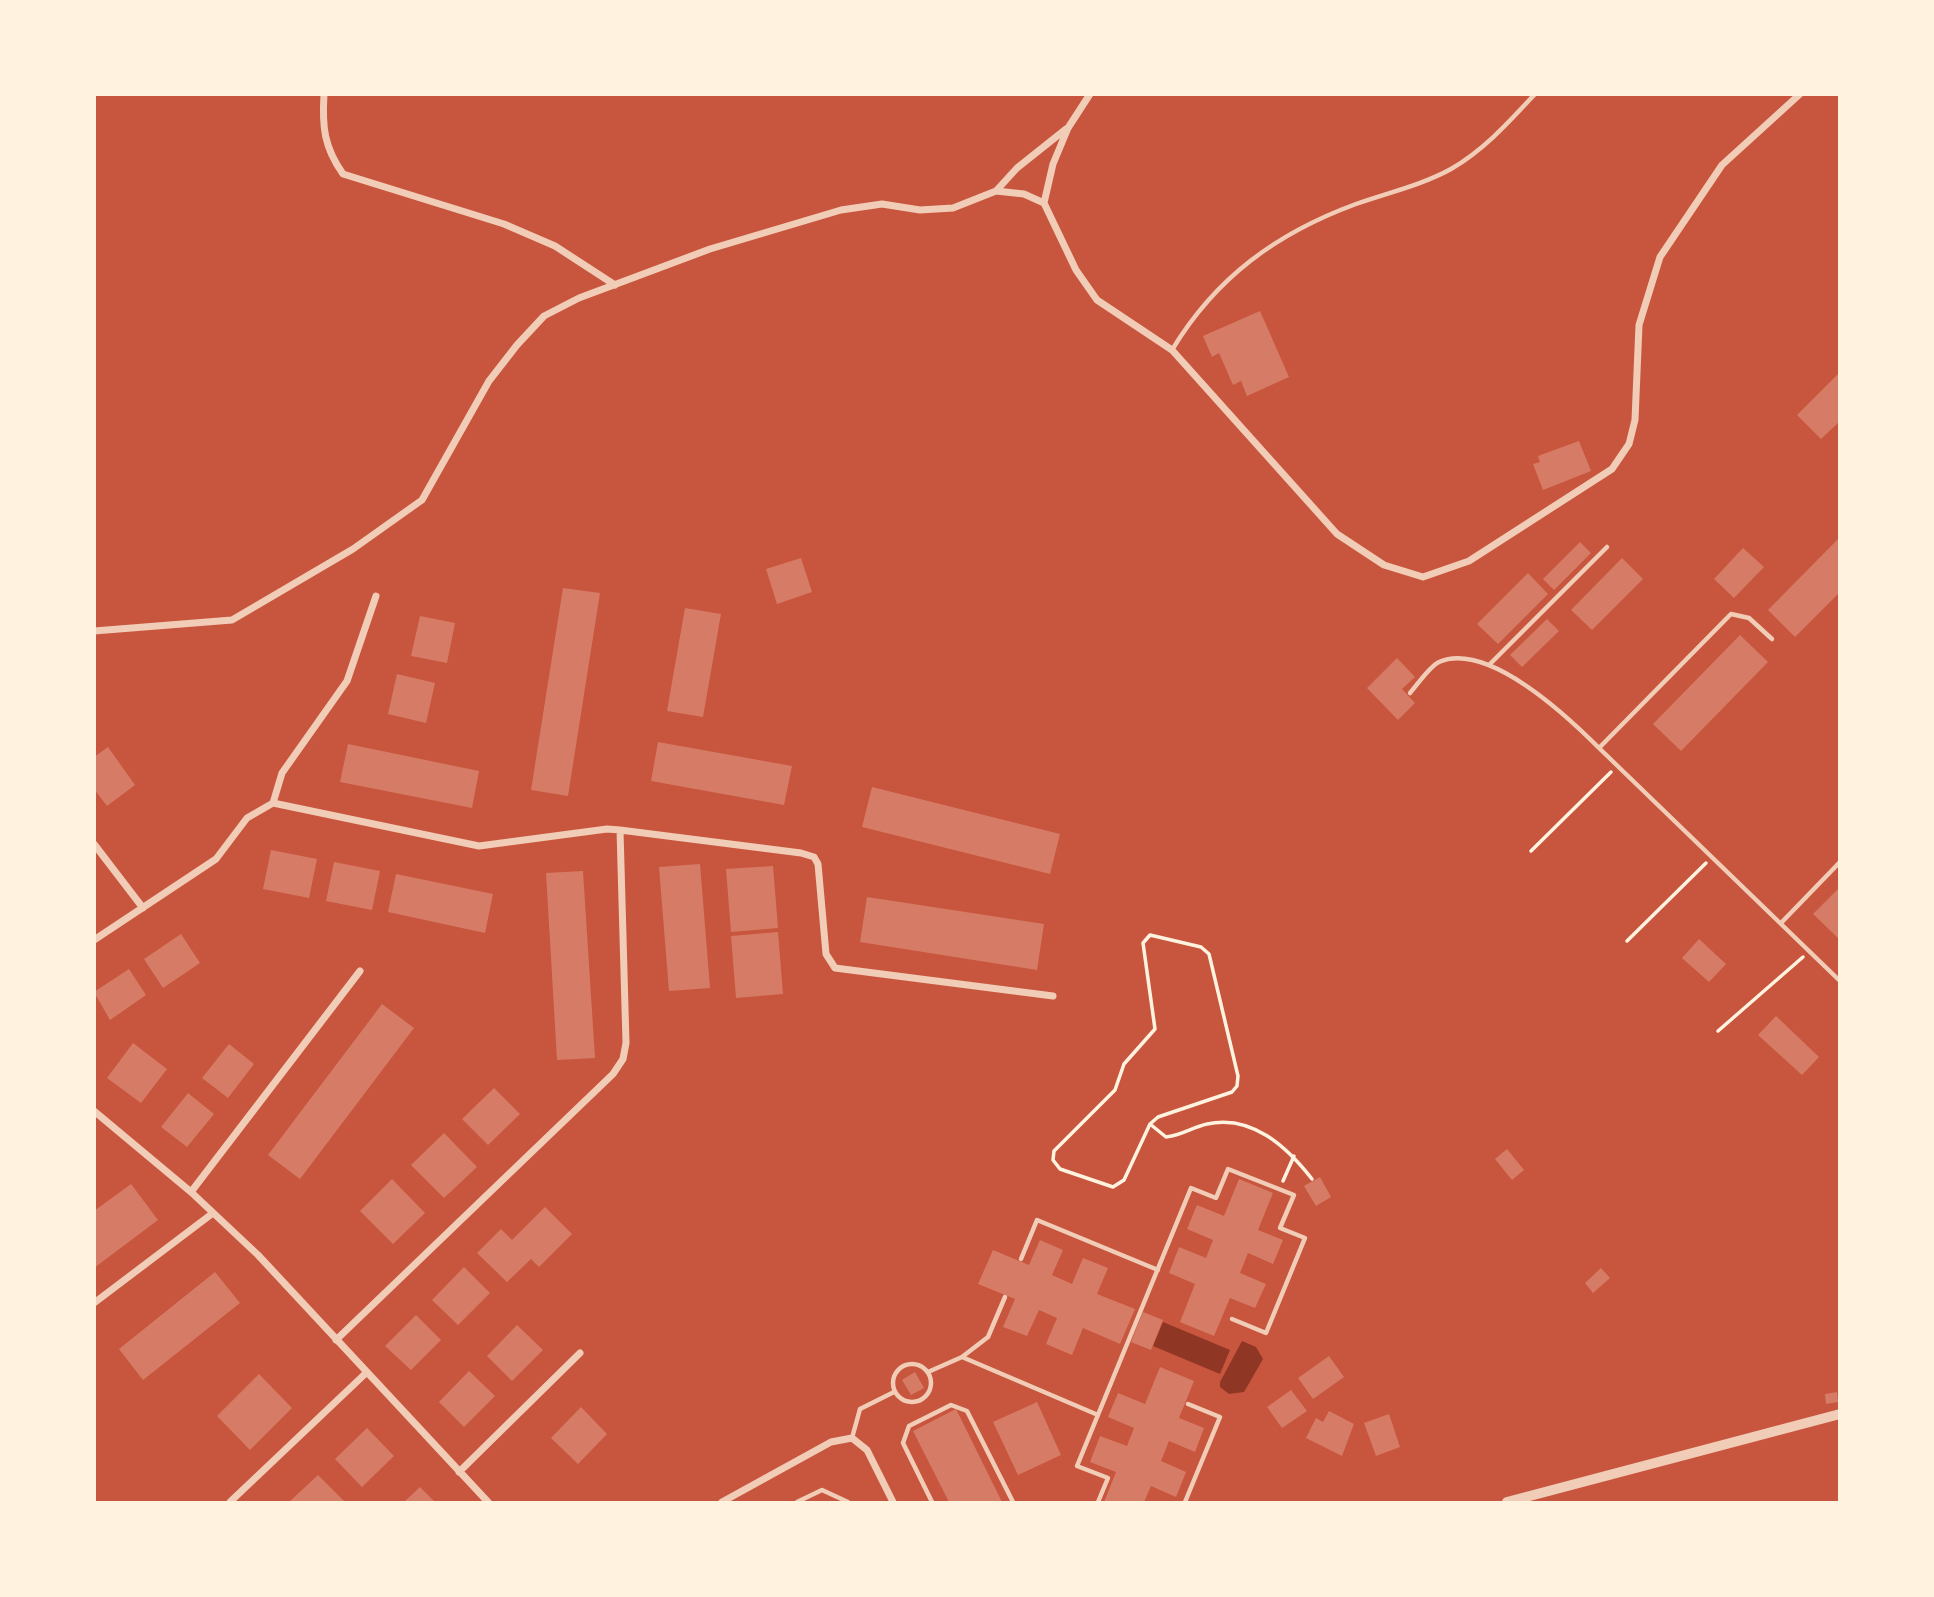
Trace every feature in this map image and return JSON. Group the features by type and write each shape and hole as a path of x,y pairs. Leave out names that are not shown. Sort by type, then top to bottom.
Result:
{"street":[{"path":"324,94 322,129 329,154 343,174 504,223 555,246 615,285"},
{"path":"1090,94 1068,128 1053,164 1044,202 1076,270 1097,300 1172,350 1337,534 1384,565 1423,576 1469,561 1612,469 1629,444 1635,420 1639,326 1660,257 1722,165 1800,94"},
{"path":"94,631 232,620 353,549 422,500 489,381 544,316 615,285 753,235 842,210 882,204 920,210 953,208 996,191 1017,168 1068,128"},
{"path":"996,191 1024,194 1044,202"},
{"path":"273,803 282,774 347,681 376,596"},
{"path":"94,940 216,859 247,818 273,803 479,846 607,829 801,853 814,857 818,864 826,954 835,968 1053,996"},
{"path":"336,1340 547,1140 613,1074 623,1059 626,1043 620,830"},
{"path":"94,844 143,908"},
{"path":"191,1192 360,971"},
{"path":"94,1111 191,1192 258,1255 488,1503"},
{"path":"94,1303 213,1213"},
{"path":"459,1472 580,1353"},
{"path":"230,1503 366,1373"},
{"path":"1507,1503 1839,1414"},
{"path":"722,1503 831,1442 852,1438 867,1450 892,1500"}],"lane":[{"path":"1172,350 1194,314 1235,271 1297,229 1451,169 1496,136 1535,94"},
{"path":"1489,665 1607,547"},
{"path":"1599,748 1731,614 1749,618 1772,639"},
{"path":"1410,693 1438,663 1461,659 1489,665 1564,713 1839,981"},
{"path":"1781,923 1839,862"},
{"path":"1098,1503 1108,1478 1077,1466 1191,1188 1216,1198 1228,1169 1294,1195 1280,1228 1305,1238 1266,1333 1232,1319"},
{"path":"1021,1259 1037,1220 1157,1270"},
{"path":"928,1372 962,1357 988,1337 1004,1297"},
{"path":"962,1357 1098,1415"},
{"path":"918,1364 928,1372 930,1391 921,1401 909,1403 894,1392 892,1380 905,1365 918,1364"},
{"path":"852,1438 860,1409 894,1392"},
{"path":"1185,1503 1220,1417 1188,1404"},
{"path":"932,1503 903,1443 909,1426 951,1405 967,1411 1013,1503"},
{"path":"797,1503 822,1490 848,1503"},
{"path":"882,1503 892,1500"}],"path":[{"path":"1531,851 1618,765"},
{"path":"1627,941 1712,857"},
{"path":"1150,935 1201,947 1209,954 1238,1076 1237,1086 1232,1092 1186,1105 1150,1124 1119,1185 1113,1187 1060,1169 1053,1160 1054,1151 1115,1090 1124,1063 1155,1030 1143,943 1150,935"},
{"path":"1718,1031 1810,951"},
{"path":"1150,1124 1166,1137 1208,1124 1237,1124 1265,1134 1294,1156 1312,1179"},
{"path":"1279,1189 1294,1156"}],"shaded area":[{"path":"1163,1322 1230,1350 1220,1374 1153,1346"},
{"path":"1242,1341 1256,1347 1263,1359 1244,1392 1229,1394 1220,1387 1220,1382"}],"building":[{"path":"1260,311 1289,377 1247,396 1241,381 1233,385 1219,353 1212,357 1203,336"},
{"path":"1840,372 1840,421 1821,439 1797,415"},
{"path":"1579,441 1591,471 1543,490 1533,464 1540,462 1538,456"},
{"path":"1838,539 1840,592 1795,637 1768,610"},
{"path":"1580,542 1591,553 1554,590 1543,579"},
{"path":"1743,548 1764,567 1734,598 1714,579"},
{"path":"801,558 812,592 777,604 766,569"},
{"path":"1622,558 1643,579 1592,630 1571,610"},
{"path":"1528,573 1548,594 1498,644 1477,624"},
{"path":"563,588 600,593 568,796 531,790"},
{"path":"685,608 721,614 703,717 667,711"},
{"path":"420,616 455,623 447,663 411,656"},
{"path":"1547,619 1559,631 1522,667 1510,655"},
{"path":"1740,635 1768,662 1681,751 1653,724"},
{"path":"1397,658 1415,677 1402,689 1415,703 1398,720 1367,688"},
{"path":"397,674 435,683 426,723 388,714"},
{"path":"658,742 792,766 784,805 651,781"},
{"path":"348,744 479,771 472,808 340,782"},
{"path":"108,747 135,785 107,806 94,789 94,757"},
{"path":"872,787 1060,834 1050,874 862,827"},
{"path":"271,850 317,859 309,898 263,889"},
{"path":"334,862 380,871 372,910 326,901"},
{"path":"700,864 710,988 669,991 659,867"},
{"path":"773,866 778,928 731,932 726,869"},
{"path":"583,871 595,1058 557,1060 546,873"},
{"path":"396,874 493,894 485,933 388,912"},
{"path":"1840,887 1840,940 1813,914"},
{"path":"867,897 1044,924 1037,970 860,942"},
{"path":"778,932 783,994 736,998 731,936"},
{"path":"181,934 200,963 163,988 144,959"},
{"path":"1699,939 1726,964 1709,982 1682,958"},
{"path":"129,969 146,995 110,1020 94,992"},
{"path":"382,1004 414,1028 300,1179 268,1155"},
{"path":"1776,1016 1819,1057 1802,1075 1758,1035"},
{"path":"133,1043 167,1069 141,1103 107,1078"},
{"path":"229,1044 254,1064 228,1098 202,1078"},
{"path":"494,1088 520,1114 488,1145 462,1119"},
{"path":"188,1093 214,1114 187,1147 161,1127"},
{"path":"444,1133 477,1167 444,1198 411,1165"},
{"path":"1507,1149 1524,1170 1512,1180 1495,1159"},
{"path":"1320,1177 1331,1197 1316,1206 1304,1186"},
{"path":"392,1179 425,1213 393,1244 360,1211"},
{"path":"1239,1179 1273,1193 1258,1230 1283,1240 1273,1264 1248,1253 1240,1273 1266,1284 1255,1308 1230,1298 1214,1336 1180,1322 1195,1284 1169,1273 1179,1247 1206,1258 1213,1240 1187,1229 1197,1205 1224,1216"},
{"path":"131,1184 158,1220 94,1268 94,1211"},
{"path":"545,1207 572,1234 539,1267 531,1259 507,1282 477,1253 501,1229 512,1240"},
{"path":"1040,1240 1063,1250 1052,1275 1072,1284 1083,1258 1108,1268 1097,1294 1135,1309 1120,1344 1083,1328 1072,1355 1046,1344 1057,1318 1039,1310 1027,1336 1003,1327 1015,1299 978,1284 993,1250 1029,1265"},
{"path":"464,1267 490,1293 458,1325 432,1300"},
{"path":"1601,1268 1610,1278 1593,1293 1585,1283"},
{"path":"215,1272 240,1303 143,1380 119,1349"},
{"path":"1143,1312 1163,1320 1151,1350 1131,1342"},
{"path":"416,1315 441,1340 411,1370 385,1346"},
{"path":"517,1325 543,1350 512,1381 487,1356"},
{"path":"1329,1356 1344,1377 1313,1399 1298,1378"},
{"path":"1160,1367 1194,1381 1179,1418 1204,1428 1195,1452 1169,1441 1161,1461 1186,1472 1176,1497 1151,1486 1144,1502 1104,1502 1116,1472 1090,1462 1100,1436 1127,1446 1134,1428 1108,1417 1118,1393 1145,1404"},
{"path":"469,1371 495,1396 464,1427 439,1402"},
{"path":"915,1372 924,1388 911,1395 902,1380"},
{"path":"259,1374 292,1408 250,1450 217,1416"},
{"path":"1291,1390 1307,1411 1282,1428 1267,1407"},
{"path":"1837,1392 1838,1402 1826,1404 1825,1394"},
{"path":"1037,1402 1061,1455 1018,1475 993,1422"},
{"path":"581,1407 607,1434 578,1464 551,1438"},
{"path":"956,1409 1002,1502 949,1502 913,1431"},
{"path":"1329,1411 1354,1424 1342,1456 1306,1438 1316,1418 1323,1422"},
{"path":"1389,1414 1400,1447 1376,1456 1364,1423"},
{"path":"367,1428 394,1456 362,1487 335,1459"},
{"path":"318,1475 345,1502 289,1502"},
{"path":"420,1487 435,1502 404,1502"}]}
